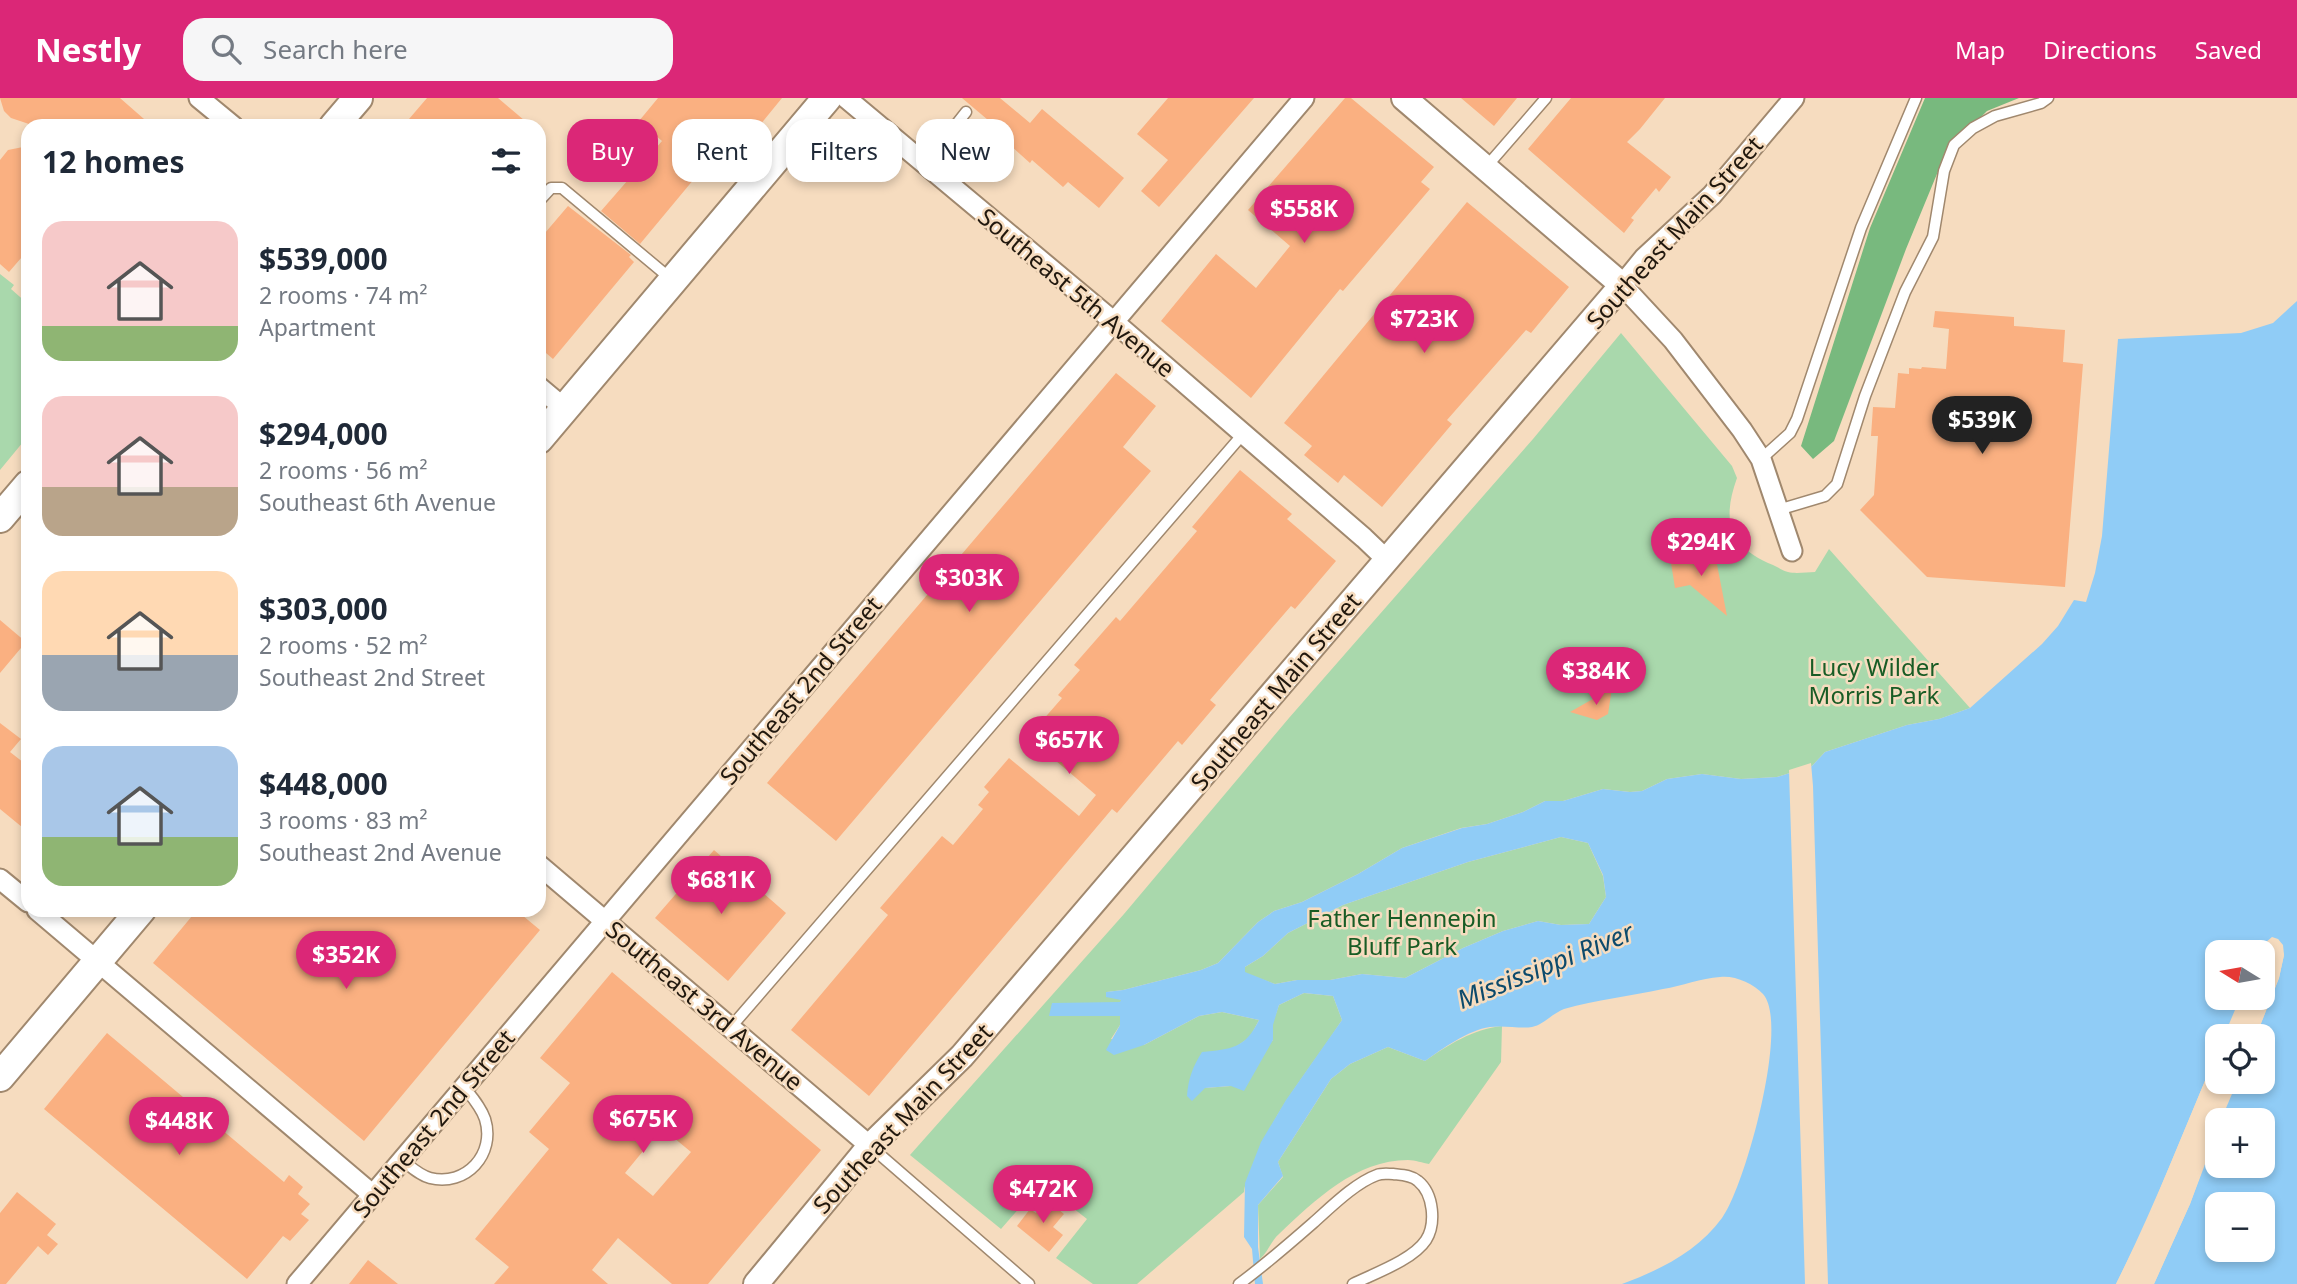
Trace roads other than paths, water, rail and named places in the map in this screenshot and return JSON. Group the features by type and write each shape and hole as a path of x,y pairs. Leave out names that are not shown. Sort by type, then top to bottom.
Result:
{"main road":[{"path":"340,119 358,98"},
{"path":"546,430 827,98"},
{"path":"0,518 21,493"},
{"path":"0,1077 135,917"}],"street":[{"path":"199,98 224,119"},
{"name":"Southeast 5th Avenue","path":"846,98 916,156"},
{"name":"Southeast 2nd Street","path":"297,1284 1304,98"},
{"path":"1404,98 1622,285 1672,340 1742,430 1761,459 1792,551"},
{"name":"Southeast Main Street","path":"756,1284 870,1146 962,1056 1644,258 1712,195 1794,98"},
{"name":"Southeast 5th Avenue","path":"947,182 1113,321 1387,560"},
{"path":"546,393 564,408"},
{"name":"Southeast 3rd Avenue","path":"546,871 870,1146"},
{"path":"0,879 21,896"},
{"path":"45,917 373,1195"}],"lane":[{"path":"1486,168 1546,98"},
{"path":"1761,459 1790,433 1797,419 1861,228 1916,98"},
{"path":"1779,510 1825,496 1837,484 1864,396 1905,292 1933,237 1944,171 1954,145 1973,128 1995,116 2041,103 2048,98"},
{"path":"960,119 966,111"},
{"path":"546,193 551,188 562,188 673,280"},
{"path":"731,1027 1242,434"},
{"path":"402,1160 422,1175 431,1178 452,1178 473,1169 486,1148 487,1127 480,1107 464,1087"},
{"path":"870,1146 1029,1284"},
{"path":"1239,1284 1339,1200 1378,1174 1408,1176 1419,1181 1428,1193 1431,1206 1427,1239 1409,1255 1353,1284"}],"water":[{"name":"Mississippi River","path":"2297,301 2297,1284 2154,1284 2190,1204 2205,1162 2205,1178 2275,1178 2275,1108 2226,1108 2232,1094 2275,1094 2275,1024 2261,1024 2266,1010 2275,1010 2275,988 2284,955 2278,939 2205,940 2205,1010 2235,1010 2229,1024 2205,1024 2205,1081 2156,1198 2116,1284 1622,1284 1664,1266 1702,1240 1722,1218 1742,1174 1768,1070 1770,1011 1763,994 1754,986 1725,977 1564,1009 1532,1027 1482,1029 1456,1041 1425,1061 1388,1047 1350,1064 1331,1079 1278,1162 1283,1176 1258,1205 1258,1247 1263,1284 1255,1284 1252,1249 1244,1237 1245,1183 1261,1142 1286,1100 1342,1020 1333,996 1304,993 1279,1005 1273,1025 1273,1040 1244,1091 1231,1086 1205,1088 1192,1101 1187,1096 1189,1084 1202,1052 1236,1046 1248,1037 1259,1020 1222,1012 1199,1016 1144,1045 1114,1055 1106,1050 1120,1025 1120,1016 1049,1016 1052,1003 1120,1002 1121,1000 1106,997 1106,992 1201,970 1218,963 1258,922 1274,911 1302,902 1402,848 1462,828 1487,824 1523,812 1545,801 1563,801 1603,789 1642,791 1667,779 1702,774 1741,779 1777,777 1812,766 1825,752 1970,708 2042,644 2058,626 2074,600 2086,602 2102,536 2118,339 2241,333 2273,323","holes":["1561,837 1588,843 1603,875 1606,897 1589,924 1561,925 1538,921 1503,931 1405,978 1362,974 1330,980 1297,980 1275,984 1245,972 1245,967 1263,956 1288,933 1343,905 1468,862"]}],"park label":[{"name":"Lucy Wilder Morris Park","path":"1874,680"},
{"name":"Father Hennepin Bluff Park","path":"1402,931"}]}
